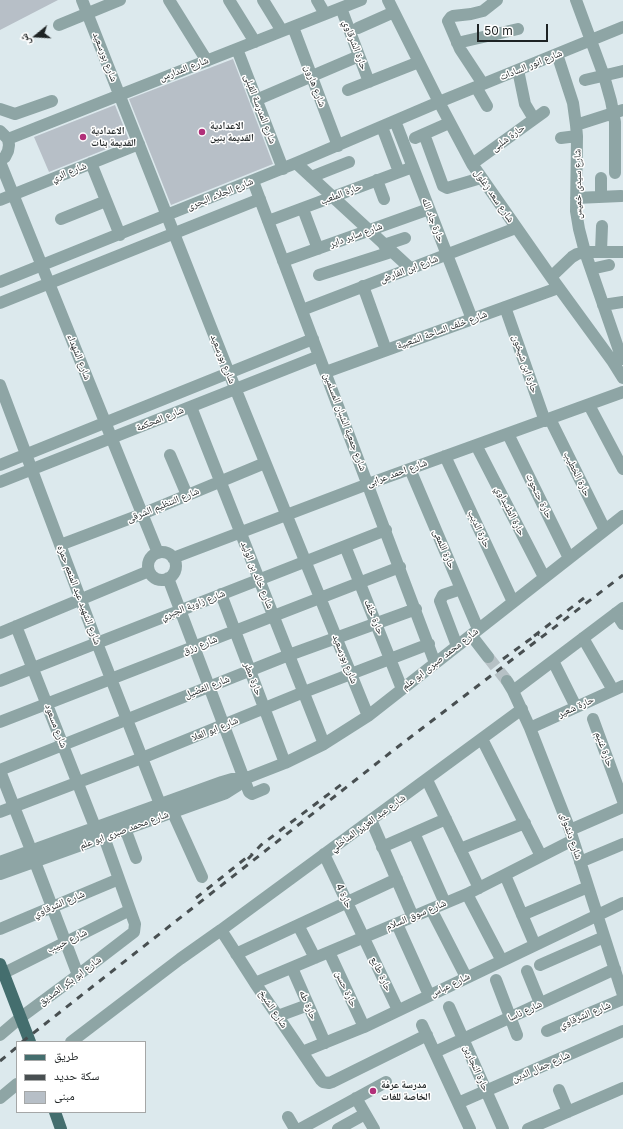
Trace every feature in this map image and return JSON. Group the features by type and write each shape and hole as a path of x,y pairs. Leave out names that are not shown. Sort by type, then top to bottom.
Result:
{"main road":[{"path":"2,968 30,1041"},
{"path":"55,1113 61,1129"}],"street":[{"name":"شارع بورسعيد","path":"82,0 235,389 368,716"},
{"path":"58,25 120,0"},
{"path":"169,0 207,61"},
{"path":"229,0 255,42"},
{"name":"شارع هارون","path":"263,0 287,29 311,76 338,146"},
{"path":"317,0 325,14"},
{"name":"شارع المدارس","path":"4,135 120,95 361,0"},
{"name":"شارع سعد زغلول","path":"388,0 449,123 472,164 558,288 619,360 623,378"},
{"path":"487,106 479,86 457,43 449,24 449,19 453,16 483,11 497,0"},
{"path":"576,0 618,112 615,173"},
{"name":"حارة الشرقاوي","path":"341,8 369,82"},
{"path":"358,28 394,12"},
{"name":"شارع انور السادات","path":"439,102 623,27"},
{"path":"457,43 518,29"},
{"name":"شارع المدرسة القبلى","path":"237,49 283,169"},
{"name":"شارع سيدى خميس","path":"557,54 573,103 576,130 576,211 579,229 619,360"},
{"path":"256,100 359,56"},
{"path":"348,90 419,62"},
{"path":"518,70 525,104 534,119"},
{"path":"585,80 623,71"},
{"path":"1,113 15,114 52,101"},
{"name":"شارع الجلاء البحرى","path":"0,282 283,169 439,102"},
{"name":"حارة شلبى","path":"472,164 544,112"},
{"path":"561,138 618,112"},
{"name":"حارة جاد الله","path":"395,121 472,319"},
{"path":"449,123 419,136 435,165 442,185 446,188 481,178"},
{"path":"382,127 399,172"},
{"path":"0,161 8,152 9,145 4,135"},
{"name":"شارع الري","path":"0,200 139,144"},
{"name":"شارع الشهداء","path":"0,161 158,553"},
{"path":"312,178 349,162"},
{"path":"91,163 120,235"},
{"path":"296,163 387,249 410,268"},
{"name":"حارة الملعب","path":"268,221 399,172 435,165"},
{"path":"601,178 601,197"},
{"path":"377,180 384,199"},
{"name":"شارع جمعية الشبان المسلمين","path":"253,181 436,663"},
{"path":"576,198 621,196"},
{"name":"شارع الجلاء البحرى","path":"0,303 260,199"},
{"path":"61,219 106,201"},
{"path":"303,209 318,249"},
{"name":"شارع ساير داير","path":"284,261 429,209"},
{"path":"601,251 602,226"},
{"name":"شارع ابن الفارض","path":"302,310 516,228"},
{"path":"319,275 387,249 405,238"},
{"path":"551,277 572,257 585,252 623,252"},
{"path":"591,269 609,265"},
{"path":"363,286 386,350"},
{"name":"شارع خلف الساحة الشعبية","path":"326,372 558,288"},
{"path":"603,305 623,302"},
{"name":"حارة ابن شيخون","path":"505,307 548,420"},
{"path":"0,465 313,339"},
{"name":"شارع المحكمة","path":"0,482 320,356"},
{"name":"شارع الشهيد عبد المنعم حمزه","path":"0,386 160,804"},
{"name":"شارع احمد عرابى","path":"173,558 368,484 623,392"},
{"path":"589,404 623,469"},
{"name":"شارع خالد بن الوليد","path":"191,407 324,744"},
{"name":"حارة الخطيب","path":"548,420 604,530"},
{"name":"حارة حتحوت","path":"508,434 569,558"},
{"name":"حارة الطنبداوي","path":"476,445 544,577"},
{"path":"170,455 187,495"},
{"name":"حارة الديب","path":"445,456 513,602"},
{"name":"شارع التنظيم الشرقى","path":"60,545 142,514 266,463"},
{"name":"حارة اللمعى","path":"410,469 461,589 475,632"},
{"name":"شارع محمد صبرى ابو علم","path":"0,862 222,782 244,779 286,763 324,744 368,716 623,516"},
{"name":"شارع زاوية الجبري","path":"0,681 386,530"},
{"name":"حارة خلف","path":"345,546 402,689"},
{"path":"166,553 173,558 176,565 175,569 168,578 164,580 155,578 149,571 148,562 154,554 166,553"},
{"name":"شارع رزق","path":"0,722 400,567"},
{"path":"0,633 149,571"},
{"path":"168,578 244,779 251,794 264,789"},
{"path":"457,646 440,601 443,595 461,589"},
{"name":"حارة مطر","path":"221,594 286,763"},
{"name":"شارع الفضيل","path":"0,770 289,655 416,609"},
{"path":"576,707 553,662 619,610 623,624"},
{"name":"شارع مسعود","path":"16,626 95,827"},
{"path":"475,632 488,657"},
{"path":"583,638 620,689"},
{"name":"شارع ابو العلا","path":"0,812 142,758 304,692 429,644"},
{"name":"شارع دنشواى","path":"553,662 510,686 530,728 572,835 623,995"},
{"name":"حارة شعير","path":"530,728 620,689"},
{"name":"شارع عبد العزيز المناخلي","path":"72,1041 180,959 223,934 324,854 522,709"},
{"name":"حارة غنيم","path":"593,719 623,801"},
{"path":"482,739 541,856"},
{"path":"0,770 30,850"},
{"name":"شارع محمد صبرى ابو علم","path":"0,874 226,793 237,786 244,779"},
{"path":"427,780 479,888"},
{"name":"شارع سوق السلام","path":"255,983 467,894 541,856 572,835 623,807"},
{"path":"173,812 202,877"},
{"path":"121,818 136,858"},
{"path":"382,847 446,819"},
{"path":"371,820 413,917"},
{"path":"460,849 525,823"},
{"path":"414,833 445,903"},
{"path":"104,837 130,910"},
{"path":"580,862 623,844"},
{"name":"حارة 4","path":"324,854 364,938"},
{"path":"35,862 78,976"},
{"path":"505,875 535,945"},
{"name":"شارع الشرقاوي","path":"0,929 119,879"},
{"path":"236,954 397,879"},
{"path":"522,915 588,887"},
{"path":"467,894 502,961"},
{"name":"شارع عباس","path":"302,1052 364,1026 623,903"},
{"path":"431,909 466,977"},
{"name":"شارع ابو بكر الصديق","path":"0,1035 20,1018 132,934 135,929 135,924 130,910"},
{"name":"شارع حبيب","path":"2,968 66,942 130,910"},
{"path":"397,924 430,995"},
{"path":"298,925 315,958"},
{"name":"شارع الشيخ","path":"223,934 321,1080 326,1083 332,1082 424,1030 435,1052"},
{"path":"540,965 604,937"},
{"name":"حارة طايع","path":"364,938 398,1010"},
{"name":"حارة حسن","path":"329,952 364,1026"},
{"name":"حارة طه","path":"292,968 325,1043"},
{"name":"شارع ناسا","path":"435,1052 615,969"},
{"path":"527,971 540,1004"},
{"path":"496,980 517,1035"},
{"name":"شارع الشرقاوي","path":"547,1031 623,999"},
{"path":"278,1016 308,1005"},
{"name":"حارة النجارين","path":"449,1007 503,1129"},
{"name":"شارع جمال الدين","path":"458,1103 623,1031"},
{"path":"435,1052 470,1129"},
{"path":"300,1129 386,1082"},
{"path":"0,1098 16,1085"},
{"path":"528,1129 623,1088"},
{"path":"559,1090 568,1112"},
{"path":"356,1098 374,1129"},
{"path":"338,1129 365,1114"},
{"path":"288,1117 295,1129"}],"building":[{"path":"0,0 58,0 0,30"},
{"name":"الاعدادية القديمة بنين","path":"233,59 273,164 171,205 129,99"},
{"name":"الاعدادية القديمة بنات","path":"115,105 129,140 49,172 34,137"}],"tunnel":[{"path":"488,657 507,681"}],"railway":[{"path":"23,1041 395,749 623,575"},
{"path":"534,636 584,598"},
{"path":"503,659 539,634"},
{"path":"248,859 261,845 342,784"},
{"path":"196,898 251,854"},
{"path":"0,1061 16,1048"}],"place":[{"name":"الاعدادية القديمة بنين","path":"202,132"},
{"name":"الاعدادية القديمة بنات","path":"83,137"},
{"name":"مدرسة عرفة الخاصة للغات","path":"373,1091"}]}
